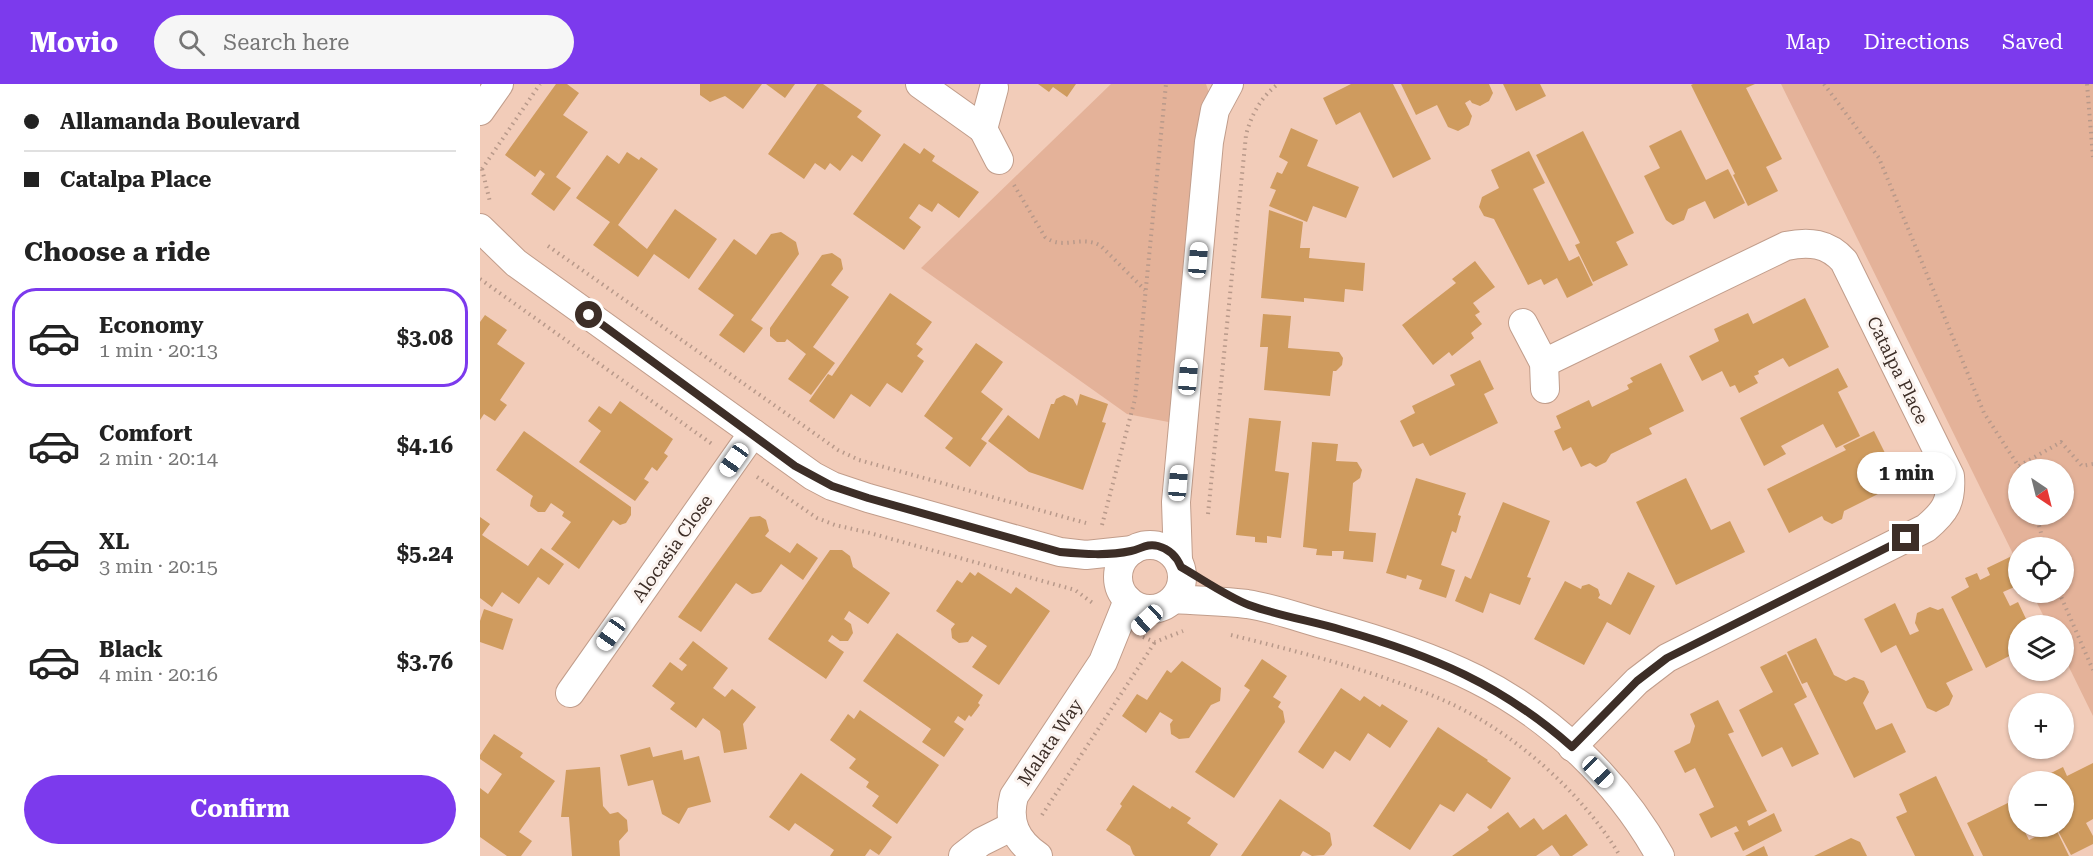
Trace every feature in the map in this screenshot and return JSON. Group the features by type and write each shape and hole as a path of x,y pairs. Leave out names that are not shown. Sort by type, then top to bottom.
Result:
{"street":[{"path":"480,111 500,84"},
{"path":"920,84 983,129 999,160"},
{"path":"1167,604 1182,584 1183,576 1180,564 1176,502 1209,142 1215,110 1229,84"},
{"path":"983,129 994,88"},
{"path":"485,217 516,263"},
{"name":"Catalpa Place","path":"1523,323 1545,376 1786,246 1808,242 1818,244 1836,252 1844,261 1950,476 1952,491 1939,517 1926,528 1667,658 1637,681 1572,747"},
{"path":"480,245 516,263 753,433 795,466 832,486 1060,552 1086,555 1158,546 1168,550 1180,564 1248,604 1377,640 1454,669 1494,689 1529,711 1572,747 1616,791 1646,832 1660,856"},
{"name":"Alocasia Close","path":"570,693 753,433"},
{"path":"1123,591 1121,564 1140,548 1176,502"},
{"path":"1060,552 1123,591 1142,609 1167,604 1248,604"},
{"name":"Malata Way","path":"1103,662 1123,591"},
{"name":"Malata Way","path":"1026,822 1010,817 1011,808 1021,784 1103,662 1167,604"},
{"path":"963,856 981,842 1026,822 1026,846 1038,856"}],"path":[{"path":"485,217 481,168 540,84"},
{"path":"1101,534 1136,399 1166,84"},
{"path":"1208,516 1246,135 1250,120 1259,103 1278,84"},
{"path":"1824,84 1879,158 1984,413 2014,459"},
{"path":"2087,84 2093,157"},
{"path":"999,160 1045,237 1053,242 1093,241 1146,290"},
{"path":"538,239 838,450 859,460 1090,524"},
{"path":"480,279 715,446"},
{"path":"2034,459 2061,442 2082,466 2093,464"},
{"path":"1102,527 1111,525"},
{"path":"2064,603 2093,670"},
{"path":"1026,822 1155,642 1185,630"},
{"path":"1229,634 1383,677 1438,698 1483,721 1561,783 1597,820 1620,856"},
{"path":"1143,637 1155,642"}],"shaded area":[{"path":"1111,84 1206,84 1215,110 1184,425 1127,414 921,268"},
{"path":"1781,84 2093,84 2093,716 2074,677 2074,615 2043,615 2037,603 2074,603 2074,537 2008,537 2008,544"}],"building":[{"path":"556,84 567,84 579,93 563,115 588,132 556,177 571,188 554,211 531,194 545,174 540,170 535,177 505,155"},
{"path":"700,84 762,84 743,109 725,96 710,102 700,95"},
{"path":"766,84 795,84 785,98"},
{"path":"817,84 823,84 862,111 857,117 881,135 862,162 852,155 840,171 830,163 825,170 815,163 804,179 768,154"},
{"path":"1038,84 1076,84 1067,97 1053,87 1049,92"},
{"path":"1351,84 1393,84 1431,159 1393,178 1360,112 1336,125 1323,98"},
{"path":"1401,84 1489,84 1493,93 1489,101 1480,106 1470,100 1465,103 1472,116 1469,125 1458,131 1448,127 1437,105 1416,115"},
{"path":"1503,84 1540,84 1546,96 1516,111"},
{"path":"1755,84 1746,88 1782,159 1766,167 1778,191 1748,206 1733,175 1735,174 1691,85"},
{"path":"1291,128 1318,140 1307,166 1359,187 1346,218 1313,206 1307,222 1269,206 1276,190 1270,188 1277,172 1282,174 1288,162 1279,157"},
{"path":"1681,130 1706,180 1728,169 1745,203 1714,219 1705,201 1688,209 1684,220 1673,225 1666,220 1644,176 1660,168 1649,146"},
{"path":"1583,131 1634,233 1616,242 1628,265 1593,282 1575,245 1580,243 1536,155"},
{"path":"904,143 920,154 924,148 935,156 932,161 979,192 959,218 938,203 932,212 919,204 909,218 921,227 904,250 853,214"},
{"path":"1529,151 1545,183 1533,189 1569,261 1579,256 1593,285 1567,298 1557,278 1544,285 1541,279 1528,285 1494,219 1484,216 1479,207 1482,197 1499,188 1491,170"},
{"path":"627,152 639,160 641,157 658,169 618,225 647,249 675,209 717,239 689,279 654,254 638,277 593,245 610,222 576,198 607,155 619,164"},
{"path":"1269,210 1303,222 1300,248 1310,248 1309,258 1365,263 1363,291 1345,289 1344,302 1304,298 1304,302 1261,298"},
{"path":"781,232 796,242 799,254 751,320 763,328 744,353 719,335 734,315 698,289 734,239 756,255 771,234"},
{"path":"832,253 841,259 843,269 831,285 849,297 813,347 835,363 811,395 788,379 806,354 787,339 785,342 777,342 770,336 770,328 822,255"},
{"path":"1475,261 1495,287 1473,303 1480,312 1475,315 1482,324 1471,333 1474,338 1452,356 1449,352 1433,365 1402,325 1456,283 1452,279"},
{"path":"890,293 932,322 916,344 923,349 917,356 924,361 902,393 887,383 870,407 851,394 834,419 809,401 828,374 832,376"},
{"path":"1805,298 1829,347 1789,367 1783,358 1758,371 1759,374 1754,376 1758,383 1739,393 1735,385 1730,387 1722,371 1702,381 1689,356 1719,341 1714,329 1748,313 1753,324"},
{"path":"1263,314 1291,316 1288,348 1339,352 1343,358 1342,365 1333,371 1330,396 1264,390 1268,347 1260,347"},
{"path":"485,315 507,330 497,344 525,363 500,400 507,405 495,421 484,414 480,420 480,322"},
{"path":"976,343 1003,362 981,392 1003,409 981,439 987,443 970,467 945,448 953,438 924,416"},
{"path":"1480,360 1494,389 1484,394 1498,423 1430,456 1423,443 1413,447 1400,421 1415,413 1412,406 1455,385 1450,375"},
{"path":"1661,363 1684,411 1649,428 1652,434 1611,454 1606,462 1596,467 1590,463 1581,467 1571,447 1563,451 1554,431 1561,428 1556,416 1589,400 1592,407 1629,389 1627,385 1633,382 1630,378"},
{"path":"1838,368 1848,387 1838,392 1860,436 1836,448 1823,424 1781,446 1786,454 1764,466 1740,418"},
{"path":"1080,394 1108,404 1102,422 1106,423 1083,490 1029,472 988,441 1008,415 1039,439 1051,404 1064,395 1073,399 1077,406"},
{"path":"620,401 673,439 664,453 668,456 657,471 652,467 644,479 649,482 635,501 579,462 601,431 588,421 599,406 611,414"},
{"path":"1249,418 1281,421 1275,471 1289,473 1281,538 1267,536 1267,543 1255,542 1255,537 1236,535"},
{"path":"524,431 631,507 631,515 626,523 620,525 613,520 579,569 551,549 571,522 562,516 564,512 551,503 545,512 538,512 530,506 533,496 496,470"},
{"path":"1874,431 1886,455 1870,463 1884,491 1844,511 1842,519 1832,524 1824,520 1822,516 1789,533 1767,489 1846,450 1843,446"},
{"path":"1312,442 1338,444 1336,461 1357,462 1362,470 1360,478 1353,483 1349,531 1376,533 1373,562 1343,559 1344,551 1332,551 1332,556 1316,555 1317,549 1303,547"},
{"path":"1416,478 1466,493 1458,515 1461,516 1456,533 1452,531 1441,565 1455,570 1446,598 1419,589 1422,580 1407,575 1406,579 1386,573"},
{"path":"1686,478 1711,530 1730,521 1745,552 1676,585 1636,502"},
{"path":"1503,502 1550,521 1527,577 1531,578 1520,605 1490,593 1483,613 1455,601 1465,576 1471,579"},
{"path":"760,516 766,520 769,531 765,536 790,553 797,543 818,558 803,580 781,564 761,592 752,594 736,583 701,632 678,617 750,517"},
{"path":"480,517 490,524 482,535 528,566 541,548 564,564 549,585 538,577 519,604 502,592 492,607 480,598"},
{"path":"830,550 842,550 850,556 853,567 890,593 868,624 849,611 844,619 851,624 853,633 848,641 840,641 832,635 828,641 844,652 826,679 768,639"},
{"path":"2008,558 2008,590 2003,592 2010,606 2018,603 2024,615 2008,615 2008,657 1986,668 1951,597 1969,587 1965,578 1977,573 1980,580 1990,575 1987,568"},
{"path":"970,572 975,576 978,572 1011,594 1016,587 1050,611 999,685 972,667 987,646 972,636 968,642 959,643 952,638 951,629 955,624 936,611 957,580 962,583"},
{"path":"1628,572 1655,586 1630,635 1607,622 1584,665 1534,639 1565,581 1581,589 1582,586 1589,584 1598,589 1600,595 1598,598 1611,605"},
{"path":"1895,603 1910,635 1919,631 1915,623 1917,613 1930,607 1938,610 1943,608 1973,670 1946,683 1953,696 1949,705 1936,712 1927,708 1896,645 1881,653 1864,619"},
{"path":"484,609 513,619 503,650 480,642 480,621"},
{"path":"897,633 983,695 978,703 980,705 971,717 969,715 965,721 958,716 954,722 964,729 944,757 922,742 931,729 863,681"},
{"path":"1816,638 1834,675 1846,681 1854,677 1864,681 1869,692 1863,703 1876,730 1892,723 1906,752 1854,778 1807,682 1802,684 1787,652"},
{"path":"693,641 728,668 713,688 725,697 732,689 756,707 743,724 747,749 724,753 720,731 703,718 696,728 670,709 675,703 652,686 670,662 682,671 687,665 679,659"},
{"path":"1786,654 1807,697 1794,704 1819,754 1792,767 1782,747 1762,757 1739,710 1773,692 1760,667"},
{"path":"1262,659 1287,676 1273,697 1281,702 1278,707 1283,711 1285,722 1234,798 1195,772 1250,690 1244,686"},
{"path":"1182,661 1221,688 1220,701 1211,705 1189,738 1179,739 1171,734 1170,724 1173,720 1160,712 1146,733 1122,716 1137,694 1147,700 1167,670 1171,673"},
{"path":"1341,688 1360,701 1364,696 1380,707 1382,704 1408,721 1390,748 1368,733 1350,761 1335,751 1323,769 1298,752"},
{"path":"1718,700 1734,732 1728,734 1767,811 1747,821 1749,826 1774,813 1782,831 1743,851 1734,833 1739,831 1736,826 1711,838 1699,814 1714,807 1695,768 1685,773 1674,751 1690,743 1695,726 1690,714"},
{"path":"860,710 939,765 897,824 872,806 879,796 866,787 869,782 849,768 856,759 830,740 848,714 854,719"},
{"path":"1438,727 1511,778 1491,809 1467,793 1454,812 1440,804 1410,850 1373,826"},
{"path":"494,734 523,753 520,757 555,781 519,832 532,841 521,856 507,856 480,837 480,788 488,794 502,774 480,759 480,755"},
{"path":"650,747 653,757 682,750 684,760 699,756 711,802 688,808 679,824 662,814 653,780 628,786 620,755"},
{"path":"2093,763 2093,819 2086,823 2093,836 2093,844 2071,855 2061,837 2074,837 2074,772"},
{"path":"600,767 603,806 610,814 618,812 627,820 628,831 619,841 620,856 572,856 569,817 561,817 566,770"},
{"path":"801,773 892,837 879,855 870,849 865,856 830,856 834,850 795,823 789,831 769,817"},
{"path":"1936,776 1974,856 1915,856 1896,817 1907,812 1899,794"},
{"path":"1133,785 1170,809 1172,806 1191,818 1187,823 1218,844 1210,856 1135,856 1130,846 1106,830"},
{"path":"1280,799 1330,833 1332,845 1324,855 1312,856 1303,851 1300,856 1241,856"},
{"path":"2008,803 2008,837 2028,837 2029,840 2035,837 2060,837 2069,856 1983,856 1967,823"},
{"path":"1508,812 1520,828 1534,818 1543,830 1566,814 1588,845 1572,856 1560,856 1552,845 1536,856 1452,856 1489,830 1487,827"},
{"path":"1851,838 1860,842 1867,856 1814,856"},
{"path":"1764,846 1768,856 1745,856"}],"route":[{"path":"589,315 795,466 832,486 1060,552 1086,555 1132,550 1147,545 1158,546 1168,550 1178,560 1181,567 1248,604 1377,640 1410,651 1476,679 1529,711 1572,747 1637,681 1667,658 1906,538"}]}
